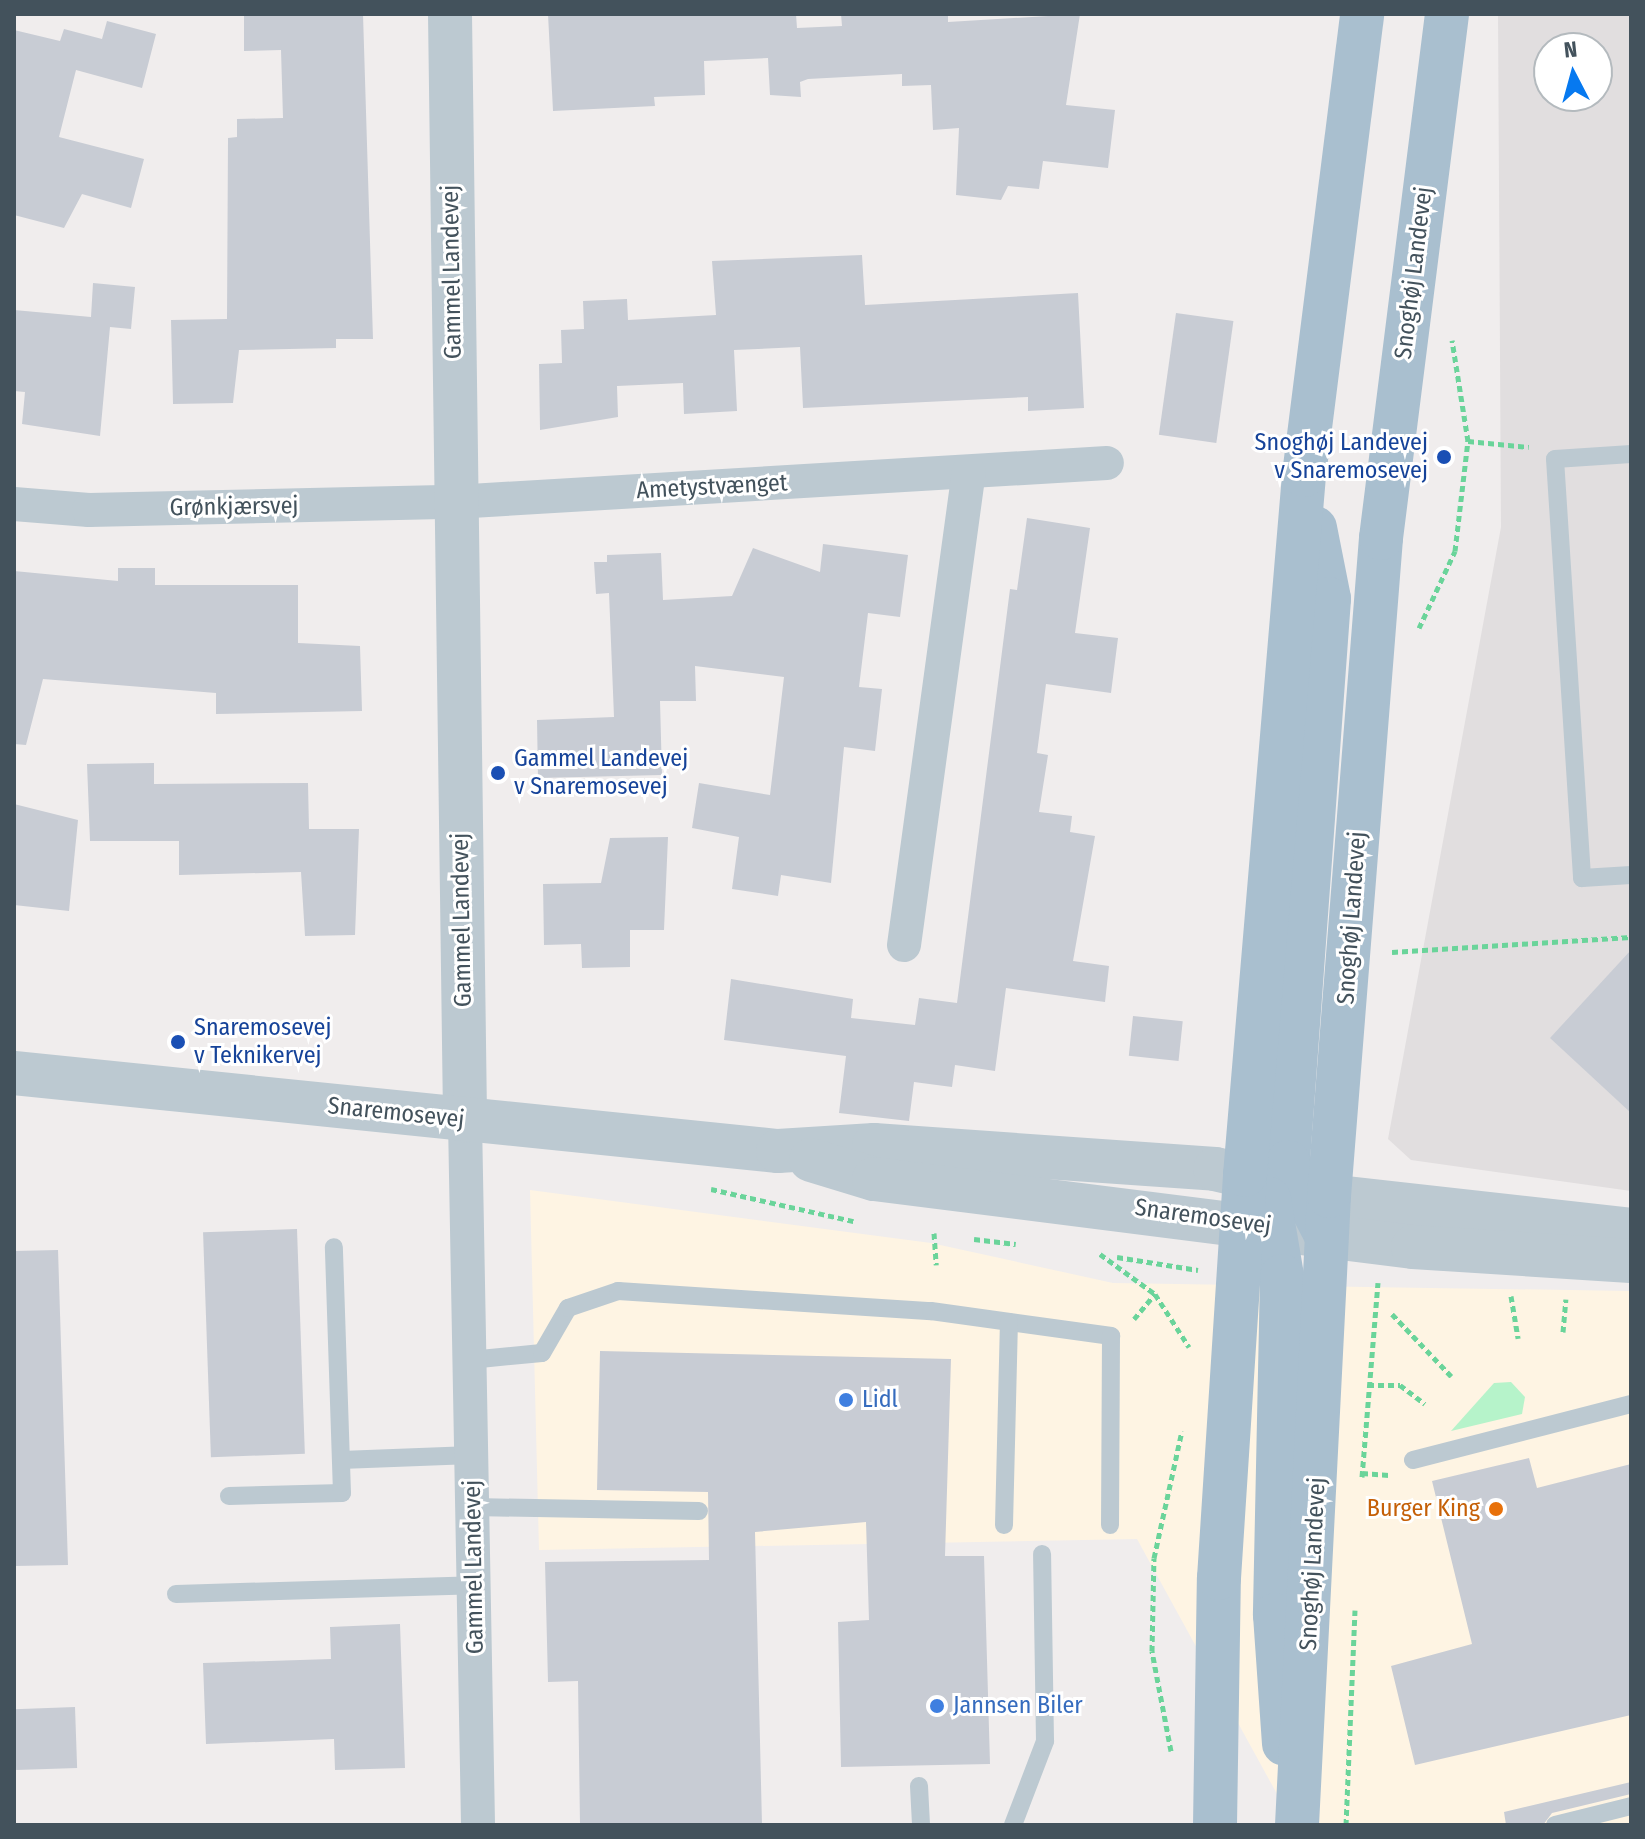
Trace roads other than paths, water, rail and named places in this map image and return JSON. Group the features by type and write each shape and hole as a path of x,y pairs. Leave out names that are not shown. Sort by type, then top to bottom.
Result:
{"main road":[{"path":"1296,1825 1275,1683 1260,1225 1245,1175 1304,475 1362,14"},
{"name":"Snoghøj Landevej","path":"1296,1825 1330,1214 1381,538 1447,14"},
{"path":"1304,475 1329,599 1288,1162 1330,1214"},
{"path":"1215,1825 1220,1563 1260,1225"}],"street":[{"name":"Gammel Landevej","path":"450,14 454,502 478,1825"},
{"name":"Ametystvænget","path":"454,502 1107,463"},
{"path":"904,945 969,472"},
{"name":"Grønkjærsvej","path":"14,504 89,510 454,502"},
{"name":"Snaremosevej","path":"14,1073 778,1151 874,1145 1245,1175 1330,1214 1631,1261"},
{"name":"Snaremosevej","path":"778,1151 874,1179 1260,1225 1330,1214 1631,1230"}],"lane":[{"path":"1631,454 1555,459 1582,878 1631,875"},
{"path":"229,1496 342,1493 334,1247"},
{"path":"470,1360 542,1353 568,1308 618,1291 772,1297 1111,1336 1110,1525"},
{"path":"1004,1525 1009,1322"},
{"path":"1413,1460 1631,1404"},
{"path":"341,1460 472,1455"},
{"path":"473,1507 699,1511"},
{"path":"1013,1825 1045,1741 1042,1554"},
{"path":"176,1594 474,1585"},
{"path":"919,1786 921,1825"},
{"path":"1555,1825 1631,1806"}],"place":[{"name":"Snoghøj Landevej v Snaremosevej","path":"1444,457"},
{"name":"Gammel Landevej v Snaremosevej","path":"498,773"},
{"name":"Snaremosevej v Teknikervej","path":"178,1042"},
{"name":"Lidl","path":"846,1400"},
{"name":"Burger King","path":"1496,1509"},
{"name":"Jannsen Biler","path":"937,1706"}]}
